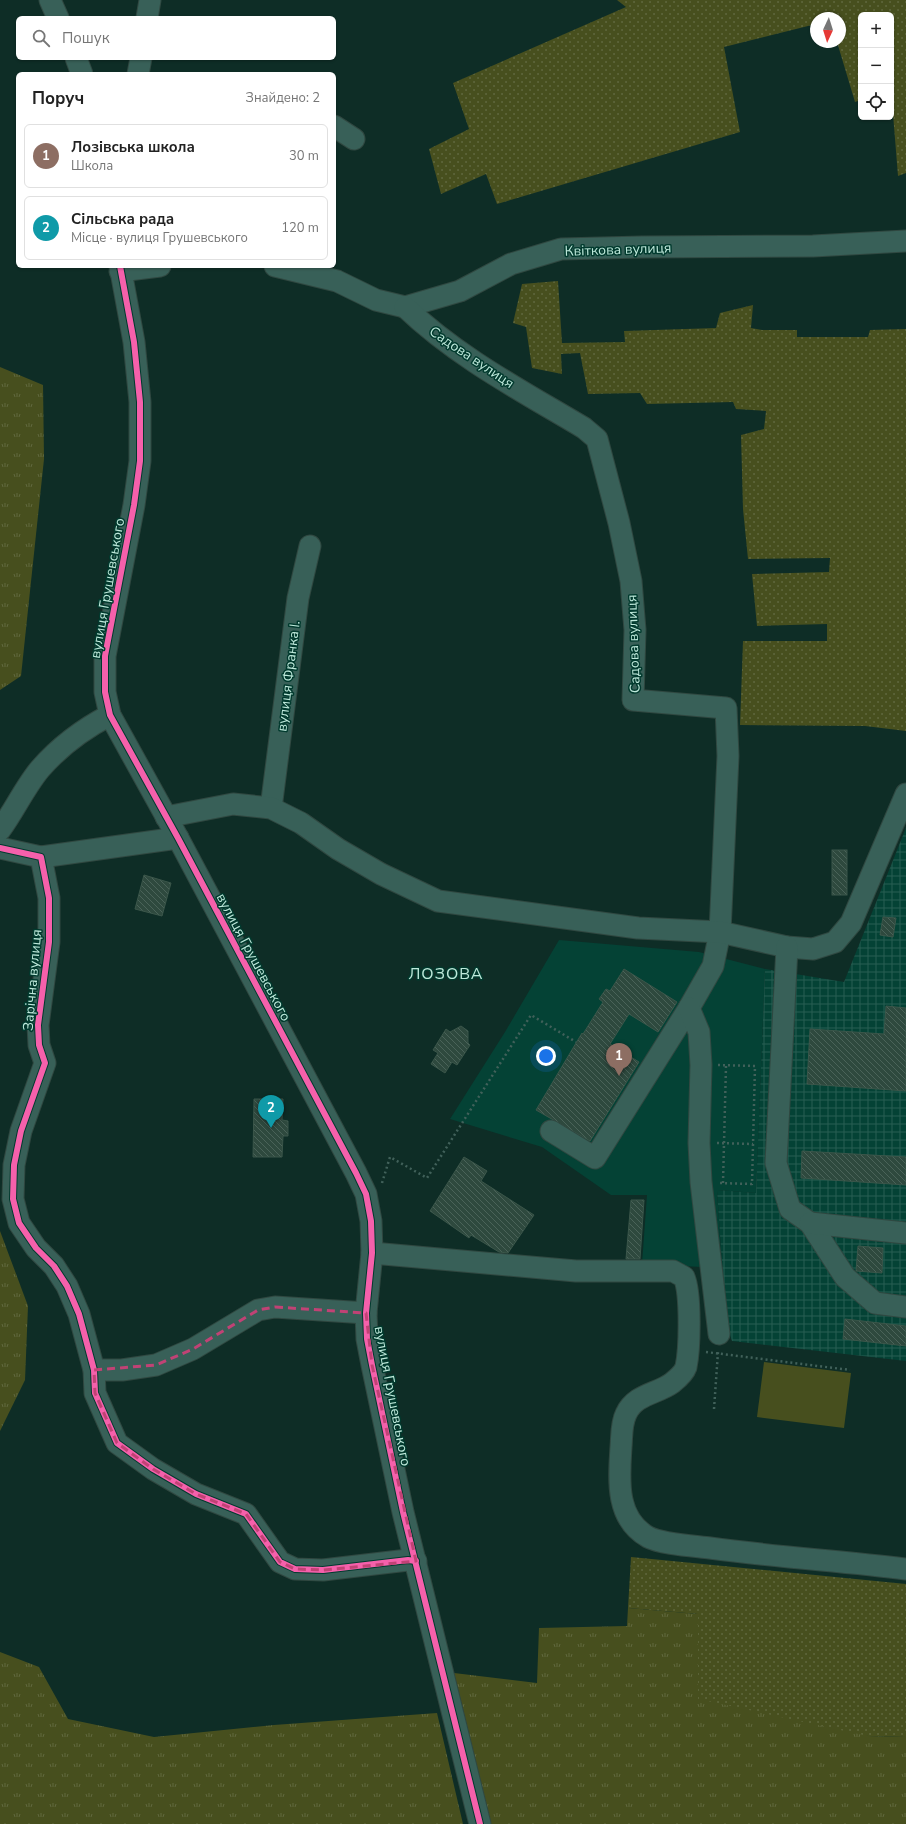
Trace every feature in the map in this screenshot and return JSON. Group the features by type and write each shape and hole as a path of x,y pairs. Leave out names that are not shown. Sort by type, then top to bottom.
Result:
{"street":[{"path":"50,0 57,16"},
{"path":"147,16 150,0"},
{"path":"77,60 81,72"},
{"path":"138,72 140,60"},
{"path":"336,127 354,139"},
{"name":"Квіткова вулиця","path":"283,268 337,281 376,300 405,307 460,291 511,264 561,249 814,246 906,241"},
{"name":"вулиця Грушевського","path":"120,268 134,342 140,402 140,461 134,505 105,656 105,692 110,715 178,838 366,1194 371,1221 372,1253 366,1313 367,1339 416,1561 480,1824"},
{"name":"Садова вулиця","path":"405,307 430,330 481,366 584,428 597,439 619,523 631,581 635,630 633,700 726,708 728,756 720,932"},
{"name":"вулиця Франка І.","path":"272,808 298,598 310,546"},
{"path":"0,830 40,770 66,742 86,727 110,715"},
{"path":"166,817 233,804 272,808 301,824 338,849 381,874 438,901 638,928 720,932 787,947 813,949 835,942 851,923 906,794"},
{"path":"0,848 41,857 178,838"},
{"name":"Зарічна вулиця","path":"41,857 49,898 49,942 38,1025 39,1045 46,1062 21,1131 14,1165 12,1199 18,1223 36,1248 54,1266 67,1286 79,1314 94,1370 95,1393 117,1443 153,1469 196,1494 246,1514 280,1562 295,1569 323,1570 408,1560 416,1561"},
{"path":"551,1131 595,1158 689,1008 713,966 720,932"},
{"path":"787,947 776,1163 790,1209 810,1223 845,1277 875,1303 906,1307"},
{"path":"689,1008 699,1032 701,1065 699,1143 701,1182 718,1344"},
{"path":"810,1223 906,1233"},
{"path":"372,1253 576,1271 673,1271 684,1277 688,1286 687,1350 685,1368 679,1377 671,1384 650,1392 634,1402 626,1413 622,1425 619,1482 622,1502 632,1524 648,1537 677,1544 768,1556 906,1569"},
{"path":"94,1370 122,1370 156,1365 193,1349 258,1310 275,1306 366,1313"}],"path":[{"path":"390,1157 427,1178 531,1015 576,1042"},
{"path":"701,1065 755,1066 752,1184 723,1183 726,1066"},
{"path":"699,1143 753,1144"},
{"path":"687,1350 718,1344 850,1370"},
{"path":"714,1409 718,1344"}],"highlighted area":[{"path":"275,1307 366,1313 372,1365 416,1561 323,1570 295,1569 280,1562 246,1514 196,1494 153,1469 117,1443 95,1393 94,1370 156,1365 193,1349 258,1310"}],"shaded area":[{"path":"906,828 906,1361 732,1341 726,1323 717,1190 756,1193 765,969 844,982"},
{"path":"559,940 699,952 765,969 756,1193 717,1190 722,1268 642,1264 647,1195 611,1195 542,1147 450,1119 505,1032"}],"green space":[{"path":"617,0 906,0 906,173 898,176 893,120 894,12 858,12 858,101 855,102 839,48 846,48 846,12 810,12 810,26 724,47 740,132 497,204 486,174 441,194 429,149 469,129 453,83 626,7"},
{"path":"558,281 562,343 625,342 624,331 716,328 720,313 753,305 751,328 762,330 797,330 797,337 868,337 870,330 906,329 906,731 865,726 740,725 743,641 827,641 827,624 757,626 752,574 829,572 830,558 748,559 743,509 741,435 764,429 766,411 736,409 733,402 647,404 640,393 588,394 580,353 561,354 562,374 532,368 526,327 513,323 522,284"},
{"path":"0,367 43,385 44,459 21,676 0,690"},
{"path":"0,1231 28,1306 25,1380 0,1431"},
{"path":"764,1362 851,1373 844,1428 757,1417"},
{"path":"631,1557 906,1584 906,1737 868,1736 698,1699 698,1614 628,1608"},
{"path":"628,1608 698,1614 868,1736 906,1737 906,1824 489,1824 454,1673 537,1683 539,1628 627,1626"},
{"path":"0,1652 39,1667 68,1719 154,1737 274,1725 437,1713 463,1824 0,1824"}],"building":[{"path":"832,850 847,850 847,895 832,895"},
{"path":"144,875 171,883 162,916 135,909"},
{"path":"883,917 896,918 893,937 880,935"},
{"path":"624,969 677,1002 658,1032 629,1014 610,1044 639,1062 590,1141 536,1110 582,1033 583,1034 603,1002 599,999 606,989 610,991"},
{"path":"886,1006 906,1008 906,1091 807,1084 810,1029 884,1034"},
{"path":"461,1026 468,1031 468,1043 470,1045 457,1065 452,1062 445,1073 431,1064 438,1053 433,1050 446,1029 450,1032"},
{"path":"254,1099 283,1099 282,1120 288,1121 288,1136 283,1136 282,1157 253,1157"},
{"path":"802,1151 906,1157 906,1185 801,1178"},
{"path":"464,1157 487,1171 481,1181 534,1215 508,1253 499,1252 471,1235 469,1238 430,1211"},
{"path":"631,1200 644,1200 640,1259 626,1259"},
{"path":"858,1246 883,1248 882,1273 856,1271"},
{"path":"845,1319 906,1326 906,1346 843,1339"}],"cycle path":[{"path":"120,268 134,342 140,402 140,461 134,505 105,656 105,692 110,715 178,838 366,1194 371,1221 372,1253 366,1313 367,1339 403,1512 480,1824"},
{"path":"0,848 41,857 49,898 49,942 38,1025 39,1045 45,1063 21,1131 14,1165 13,1199 19,1223 36,1248 54,1266 67,1286 79,1314 94,1370 95,1393 117,1443 153,1469 196,1494 246,1514 280,1562 295,1569 323,1570 408,1560 416,1561"}],"place":[{"name":"Лозівська школа","path":"619,1076"},
{"name":"Сільська рада","path":"271,1128"}],"district":[{"name":"ЛОЗОВА","path":"446,973"}]}
